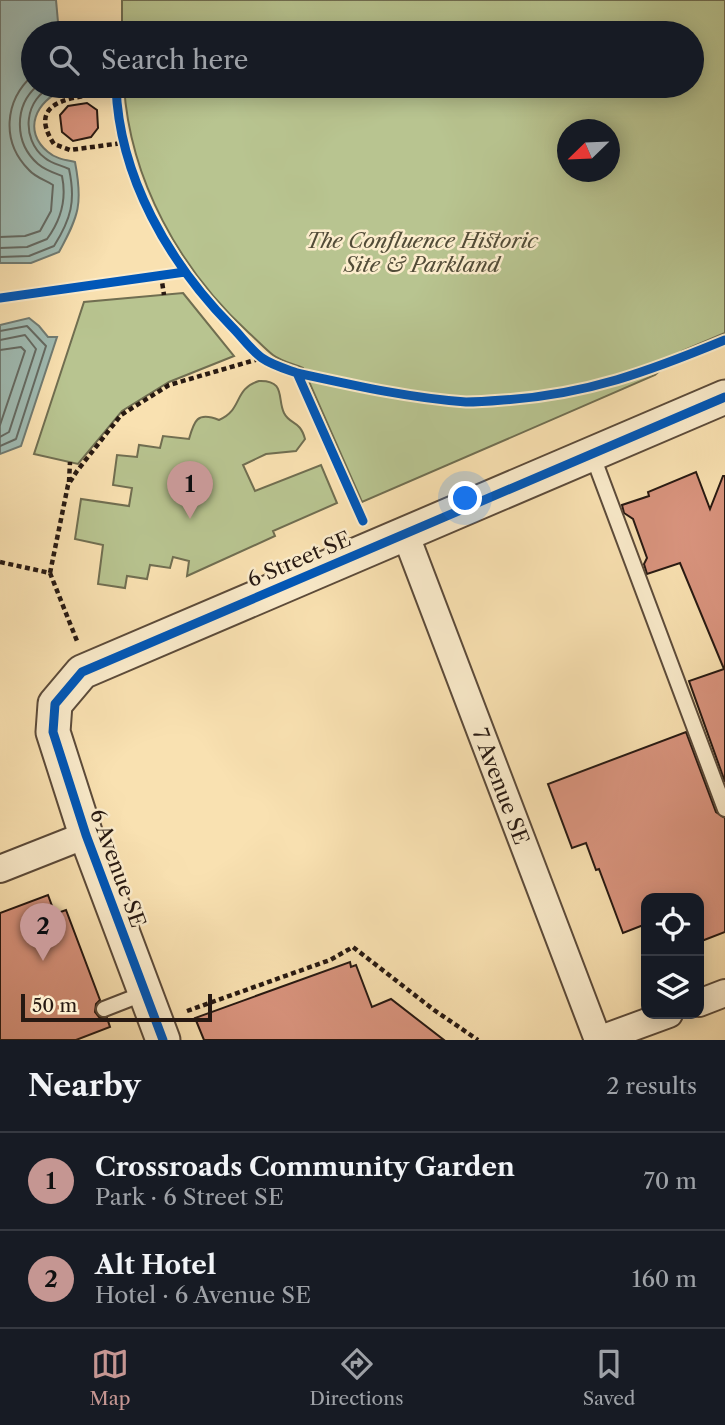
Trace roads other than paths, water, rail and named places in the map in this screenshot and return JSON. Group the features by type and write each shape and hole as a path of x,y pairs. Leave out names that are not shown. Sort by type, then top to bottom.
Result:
{"street":[{"name":"6 Street SE","path":"55,704 82,672 725,397"},
{"name":"7 Avenue SE","path":"405,533 598,1040"},
{"name":"6 Avenue SE","path":"55,704 53,732 86,835 163,1040"},
{"path":"0,869 86,835"},
{"path":"704,1001 725,993"},
{"path":"598,1040 655,1019"}],"lane":[{"path":"592,454 725,809"},
{"path":"104,1009 145,993"}],"water":[{"path":"0,0 56,0 58,21 21,21 21,98 50,98 40,108 36,117 36,135 48,152 58,158 75,162 79,189 78,209 59,252 31,263 0,263"},
{"path":"29,318 48,337 57,337 21,446 0,454 0,325"}],"place":[{"name":"Crossroads Community Garden","path":"190,519"},
{"name":"Alt Hotel","path":"43,961"}],"park label":[{"name":"The Confluence Historic Site & Parkland","path":"422,252"}]}
